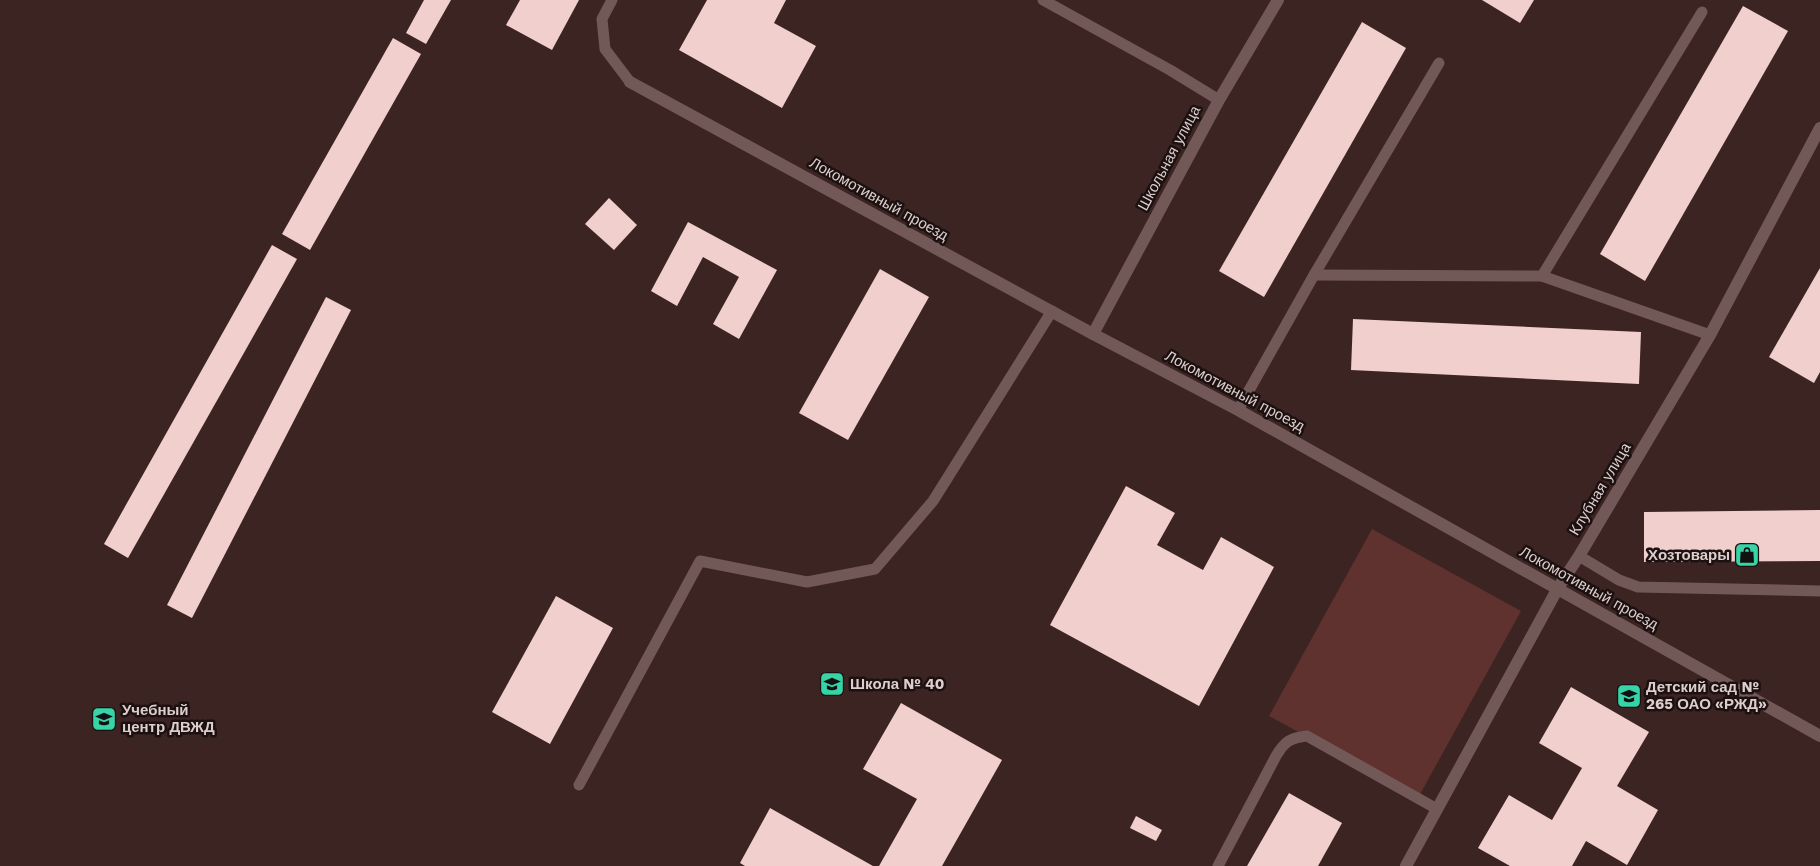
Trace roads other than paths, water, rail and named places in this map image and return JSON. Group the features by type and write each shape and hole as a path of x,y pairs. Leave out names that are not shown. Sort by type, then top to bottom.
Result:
{"street":[{"name":"Школьная улица","path":"1093,334 1219,100 1278,0"},
{"name":"Локомотивный проезд","path":"630,82 1093,334 1238,410 1820,736"},
{"name":"Клубная улица","path":"1406,866 1558,588 1579,556 1710,335 1820,128"}],"lane":[{"path":"612,0 602,19 605,50 630,82"},
{"path":"1043,0 1170,70 1219,100"},
{"path":"1542,276 1702,12"},
{"path":"1238,410 1314,275 1439,63"},
{"path":"1314,275 1542,276 1710,335"},
{"path":"579,785 700,561 807,582 874,569 932,501 1052,311"},
{"path":"1579,556 1619,580 1638,588 1820,591"},
{"path":"1218,866 1276,756 1283,745 1293,738 1307,736 1437,809"}],"place":[{"name":"Хозтовары","path":"1747,555"},
{"name":"Школа № 40","path":"832,684"},
{"name":"Детский сад № 265 ОАО «РЖД»","path":"1629,696"},
{"name":"Учебный центр ДВЖД","path":"104,719"}]}
